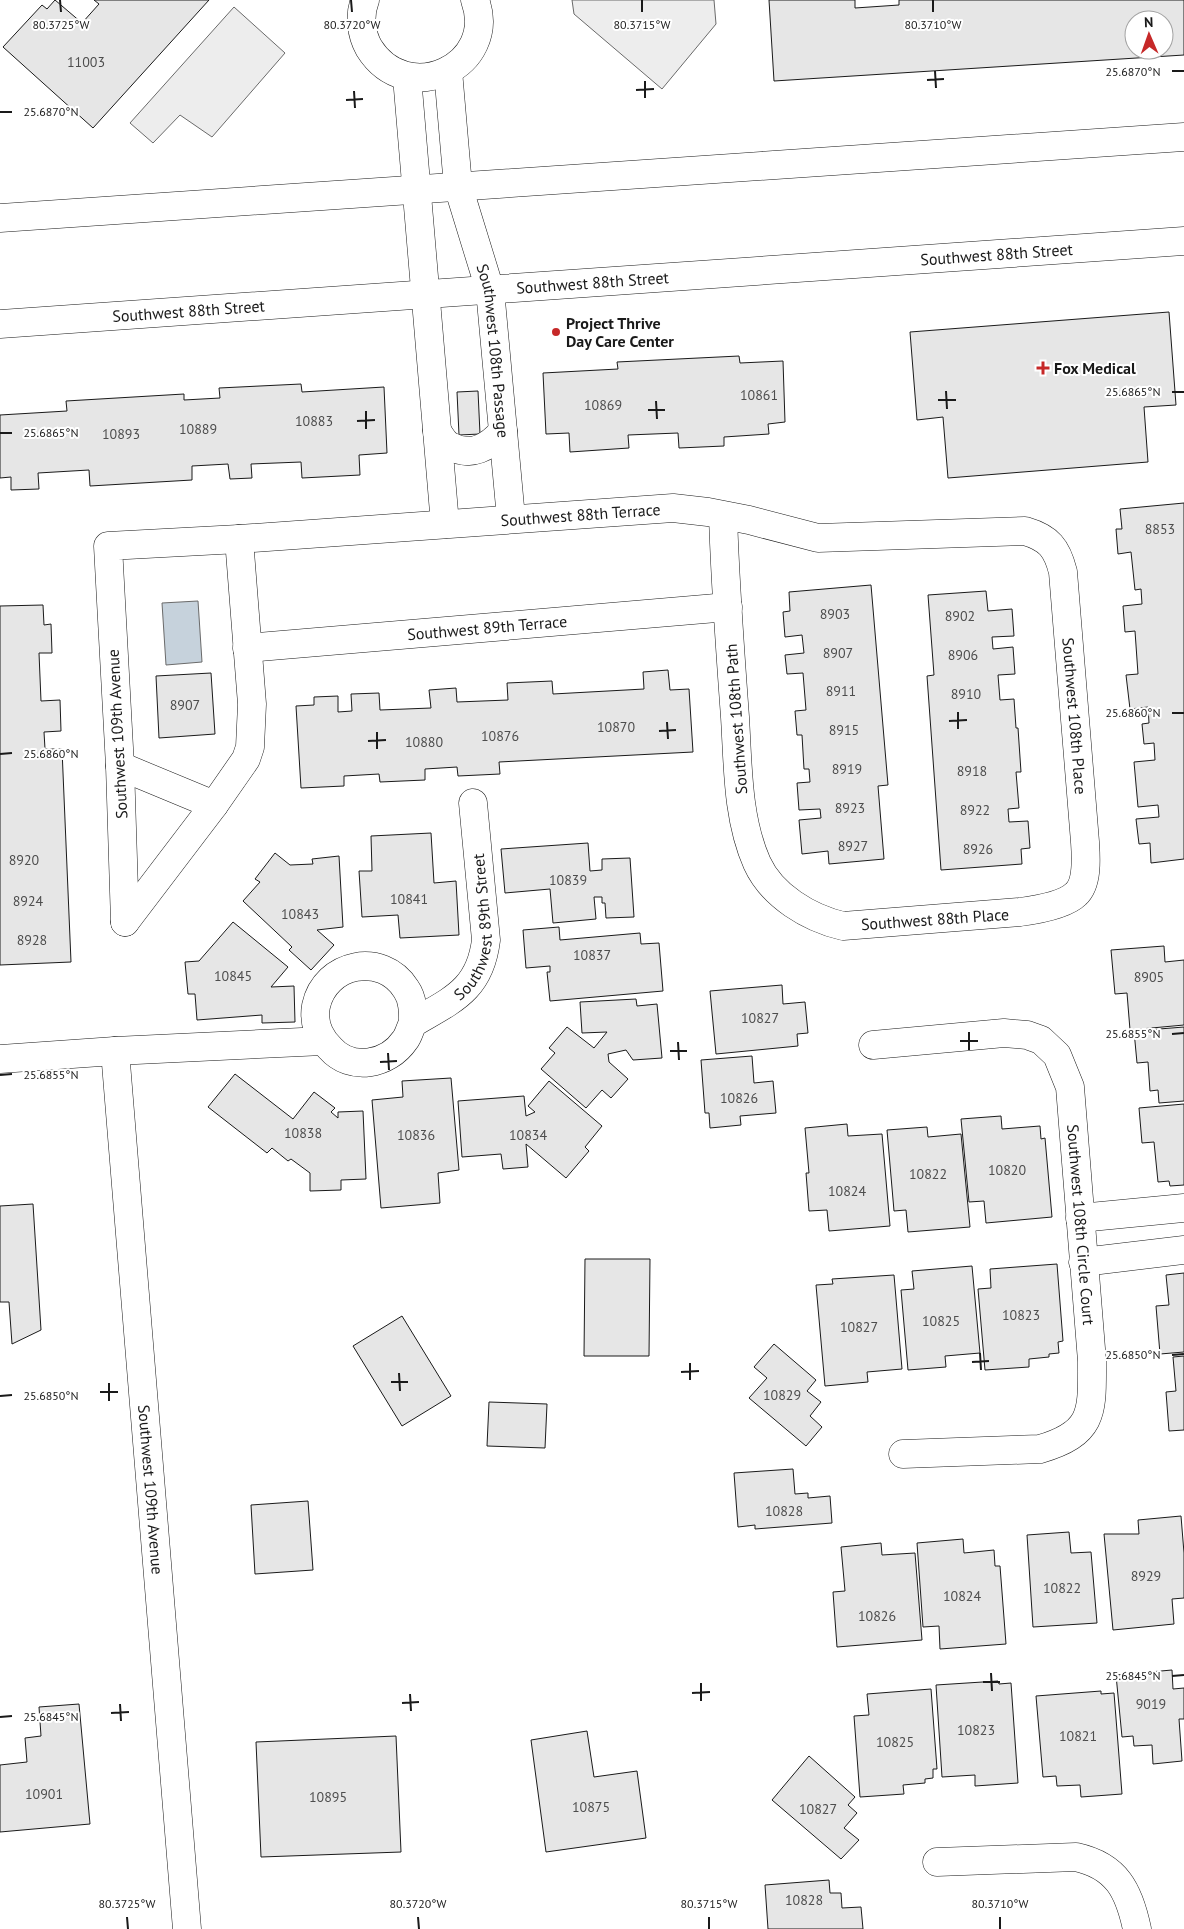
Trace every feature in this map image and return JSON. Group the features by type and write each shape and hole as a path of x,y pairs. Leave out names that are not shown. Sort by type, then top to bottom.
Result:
{"street":[{"path":"365,0 362,7 361,26 366,43 376,58 390,70 407,77 421,78 435,76 448,71 463,60 473,45 478,28 478,9 475,0"},
{"name":"Southwest 108th Passage","path":"448,71 458,186 490,290 511,518"},
{"path":"407,77 444,524"},
{"path":"0,218 1184,137"},
{"name":"Southwest 88th Street","path":"0,324 426,295 876,261 1184,241"},
{"path":"437,431 448,446 462,450 481,450 492,443 503,431"},
{"name":"Southwest 88th Terrace","path":"108,546 239,539 511,518 672,508 723,515 818,538 1025,531 1038,535 1048,542"},
{"name":"Southwest 108th Path","path":"723,515 738,767 748,840 758,864 773,887 795,905"},
{"path":"120,766 214,806 246,760 250,747 252,704 239,539"},
{"name":"Southwest 108th Place","path":"1048,542 1060,560 1063,572 1083,822 1086,866 1083,881 1076,894"},
{"name":"Southwest 109th Avenue","path":"108,546 120,766 125,922 214,806"},
{"name":"Southwest 89th Terrace","path":"247,648 728,606"},
{"name":"Southwest 89th Street","path":"412,1023 452,1001 467,989 484,958 486,940 474,803"},
{"name":"Southwest 88th Place","path":"795,905 824,922 843,926 1020,912 1047,907 1076,894"},
{"path":"366,966 381,969 396,977 407,990 412,1006 412,1023 407,1039 396,1051 381,1060 364,1063 348,1061 333,1052 323,1041 317,1027 315,1012 318,998 326,984 337,974 351,968 366,966"},
{"name":"Southwest 108th Circle Court","path":"873,1045 1004,1033 1027,1035 1041,1040 1057,1055 1070,1087 1092,1362 1091,1406 1088,1419 1081,1429 1055,1445 1040,1449 903,1454"},
{"path":"0,1059 114,1051 323,1041"},
{"name":"Southwest 109th Avenue","path":"114,1051 188,1929"},
{"path":"1080,1218 1184,1208"},
{"path":"1083,1262 1184,1250"},
{"path":"937,1862 1076,1857 1089,1860 1100,1865 1115,1877 1128,1896 1137,1929"}],"shaded area":[{"path":"572,0 714,0 716,24 662,89 574,14"},
{"path":"234,7 285,53 212,137 180,115 153,143 130,123"},
{"path":"198,601 202,662 166,665 162,603"}],"building":[{"path":"55,0 82,23 99,4 94,0 209,0 93,128 3,47 42,5 47,9"},
{"path":"769,0 855,0 855,8 899,5 899,0 1184,0 1184,55 1174,56 1174,10 1124,10 1124,59 774,81"},
{"name":"Fox Medical","path":"1169,312 1176,405 1144,407 1148,462 948,478 943,417 917,420 910,332"},
{"path":"739,356 740,363 783,361 785,422 768,424 769,434 724,437 724,446 679,448 678,433 628,435 629,448 570,452 569,433 546,434 543,373 618,369 617,362"},
{"path":"301,384 302,392 384,387 387,453 359,455 360,475 302,478 301,462 251,464 252,478 230,479 228,464 192,466 192,480 90,486 89,470 38,473 39,489 11,490 11,477 0,478 0,415 67,411 66,401 184,394 184,400 220,398 219,388"},
{"path":"478,391 480,434 459,435 457,392"},
{"path":"1184,503 1184,859 1151,863 1150,843 1139,844 1136,819 1159,817 1158,805 1138,807 1134,762 1155,760 1154,743 1144,744 1142,724 1149,723 1148,707 1130,709 1126,675 1138,674 1135,631 1125,632 1123,606 1142,604 1141,589 1135,590 1131,552 1118,554 1116,529 1122,529 1120,509"},
{"path":"871,585 888,785 878,786 884,859 829,864 828,851 802,854 799,820 821,818 820,809 799,810 797,783 810,782 809,769 804,769 802,735 797,735 795,711 806,710 803,673 787,674 785,655 804,653 802,635 785,637 783,612 790,611 789,592"},
{"path":"986,591 988,611 1012,609 1014,636 992,637 993,649 1013,647 1015,674 998,675 1000,700 1014,699 1016,728 1018,728 1021,772 1016,772 1019,808 1008,809 1009,822 1028,821 1030,848 1021,849 1022,864 941,870 927,676 934,675 928,595"},
{"path":"43,605 44,625 51,624 52,653 39,653 41,701 60,700 61,731 44,732 45,749 62,749 71,962 0,965 0,606"},
{"path":"668,670 670,690 689,689 693,752 499,762 500,774 458,776 457,767 425,769 425,780 380,782 379,774 344,776 344,786 301,788 296,706 314,705 314,697 338,696 338,712 352,711 351,694 379,693 380,710 431,708 429,690 456,688 457,702 508,700 507,683 552,681 553,694 644,689 643,672"},
{"path":"211,673 215,734 159,738 156,676"},
{"path":"431,833 434,883 456,881 459,935 400,938 398,915 362,917 359,871 372,871 371,836"},
{"path":"588,843 590,871 602,870 602,859 630,858 634,917 606,918 605,903 602,903 602,897 594,897 596,919 553,923 550,889 505,893 501,849"},
{"path":"275,853 290,865 313,864 312,859 339,856 343,927 317,930 334,945 311,970 289,950 292,947 243,901 260,882 255,879"},
{"path":"233,922 288,967 271,987 294,986 295,1022 262,1023 262,1015 197,1020 195,994 188,994 185,962 199,961"},
{"path":"559,927 560,940 640,933 641,944 659,943 663,991 550,1001 547,972 550,972 550,966 526,968 523,930"},
{"path":"1164,946 1165,962 1184,960 1184,1025 1130,1030 1127,993 1115,994 1111,950"},
{"path":"782,985 783,1004 805,1002 808,1033 797,1034 798,1046 716,1054 710,991"},
{"path":"636,999 637,1006 657,1004 662,1058 633,1060 626,1050 608,1054 609,1062 628,1079 611,1098 602,1090 586,1108 541,1069 555,1053 549,1048 567,1027 594,1048 607,1032 582,1033 580,1002"},
{"path":"1184,1027 1184,1101 1159,1103 1158,1090 1150,1091 1148,1062 1137,1063 1134,1031"},
{"path":"752,1056 754,1083 773,1081 776,1113 740,1116 741,1125 710,1128 709,1113 705,1113 701,1060"},
{"path":"235,1074 293,1119 314,1092 335,1108 331,1112 338,1118 338,1112 363,1111 366,1179 341,1180 341,1190 310,1191 310,1173 291,1159 288,1161 272,1148 267,1153 208,1107"},
{"path":"451,1078 459,1170 438,1173 440,1203 381,1208 372,1100 403,1097 402,1081"},
{"path":"549,1081 602,1126 585,1147 589,1151 566,1178 526,1144 528,1167 503,1169 501,1154 462,1157 458,1101 524,1096 526,1116 535,1112 528,1106"},
{"path":"1184,1104 1184,1185 1170,1186 1169,1181 1158,1182 1154,1142 1142,1143 1139,1108"},
{"path":"1001,1116 1002,1129 1040,1126 1041,1139 1045,1138 1052,1217 986,1223 984,1201 969,1202 961,1119"},
{"path":"847,1124 848,1136 882,1134 890,1226 829,1231 827,1210 809,1211 806,1173 809,1173 805,1128"},
{"path":"927,1127 928,1137 961,1134 970,1227 908,1232 906,1210 894,1211 887,1130"},
{"path":"33,1204 41,1330 12,1344 9,1302 0,1302 0,1206"},
{"path":"585,1259 650,1259 649,1356 584,1356"},
{"path":"1057,1264 1063,1341 1058,1342 1059,1353 1049,1354 1049,1357 1029,1359 1029,1367 985,1370 978,1289 991,1288 990,1269"},
{"path":"972,1266 980,1353 945,1356 946,1367 908,1370 901,1290 914,1289 912,1271"},
{"path":"1184,1273 1184,1352 1160,1354 1156,1306 1169,1305 1166,1275"},
{"path":"894,1275 902,1369 867,1372 868,1382 825,1386 816,1285 833,1284 832,1279"},
{"path":"402,1316 451,1396 402,1426 353,1346"},
{"path":"774,1344 816,1380 807,1391 821,1402 810,1416 822,1427 806,1446 749,1398 767,1378 754,1367"},
{"path":"1184,1356 1184,1430 1169,1431 1166,1392 1176,1391 1173,1357"},
{"path":"489,1402 547,1404 545,1448 487,1446"},
{"path":"793,1469 795,1494 808,1493 808,1498 830,1496 832,1523 755,1529 755,1525 738,1527 734,1473"},
{"path":"308,1501 313,1570 255,1574 251,1505"},
{"path":"1181,1516 1184,1553 1184,1598 1172,1599 1174,1624 1113,1630 1104,1534 1139,1534 1138,1520"},
{"path":"1069,1532 1071,1553 1091,1552 1097,1623 1033,1627 1027,1535"},
{"path":"963,1539 964,1553 994,1550 995,1566 1000,1566 1006,1644 940,1649 939,1626 923,1627 917,1543"},
{"path":"881,1543 882,1555 915,1553 922,1640 837,1647 833,1592 845,1591 841,1547"},
{"path":"1172,1670 1173,1689 1184,1688 1184,1719 1179,1719 1182,1761 1153,1764 1152,1745 1134,1746 1133,1736 1122,1737 1116,1675"},
{"path":"998,1681 999,1684 1011,1683 1018,1783 975,1786 975,1775 942,1777 936,1685"},
{"path":"931,1689 937,1769 933,1769 933,1778 925,1779 925,1783 903,1785 904,1794 860,1797 854,1716 869,1715 867,1694"},
{"path":"1101,1691 1101,1694 1114,1693 1122,1794 1081,1797 1080,1785 1057,1786 1056,1776 1043,1777 1036,1696"},
{"path":"79,1704 90,1824 0,1832 0,1765 27,1762 25,1738 41,1736 39,1707"},
{"path":"587,1731 594,1777 637,1771 646,1838 546,1852 531,1740"},
{"path":"396,1736 401,1852 261,1857 256,1742"},
{"path":"809,1756 855,1797 848,1805 857,1813 844,1828 859,1840 841,1859 772,1800"},
{"path":"829,1880 830,1893 841,1893 842,1908 861,1907 863,1929 768,1929 765,1885"}],"place":[{"name":"Project Thrive Day Care Center","path":"556,332"},
{"name":"Fox Medical","path":"1043,368"}]}
